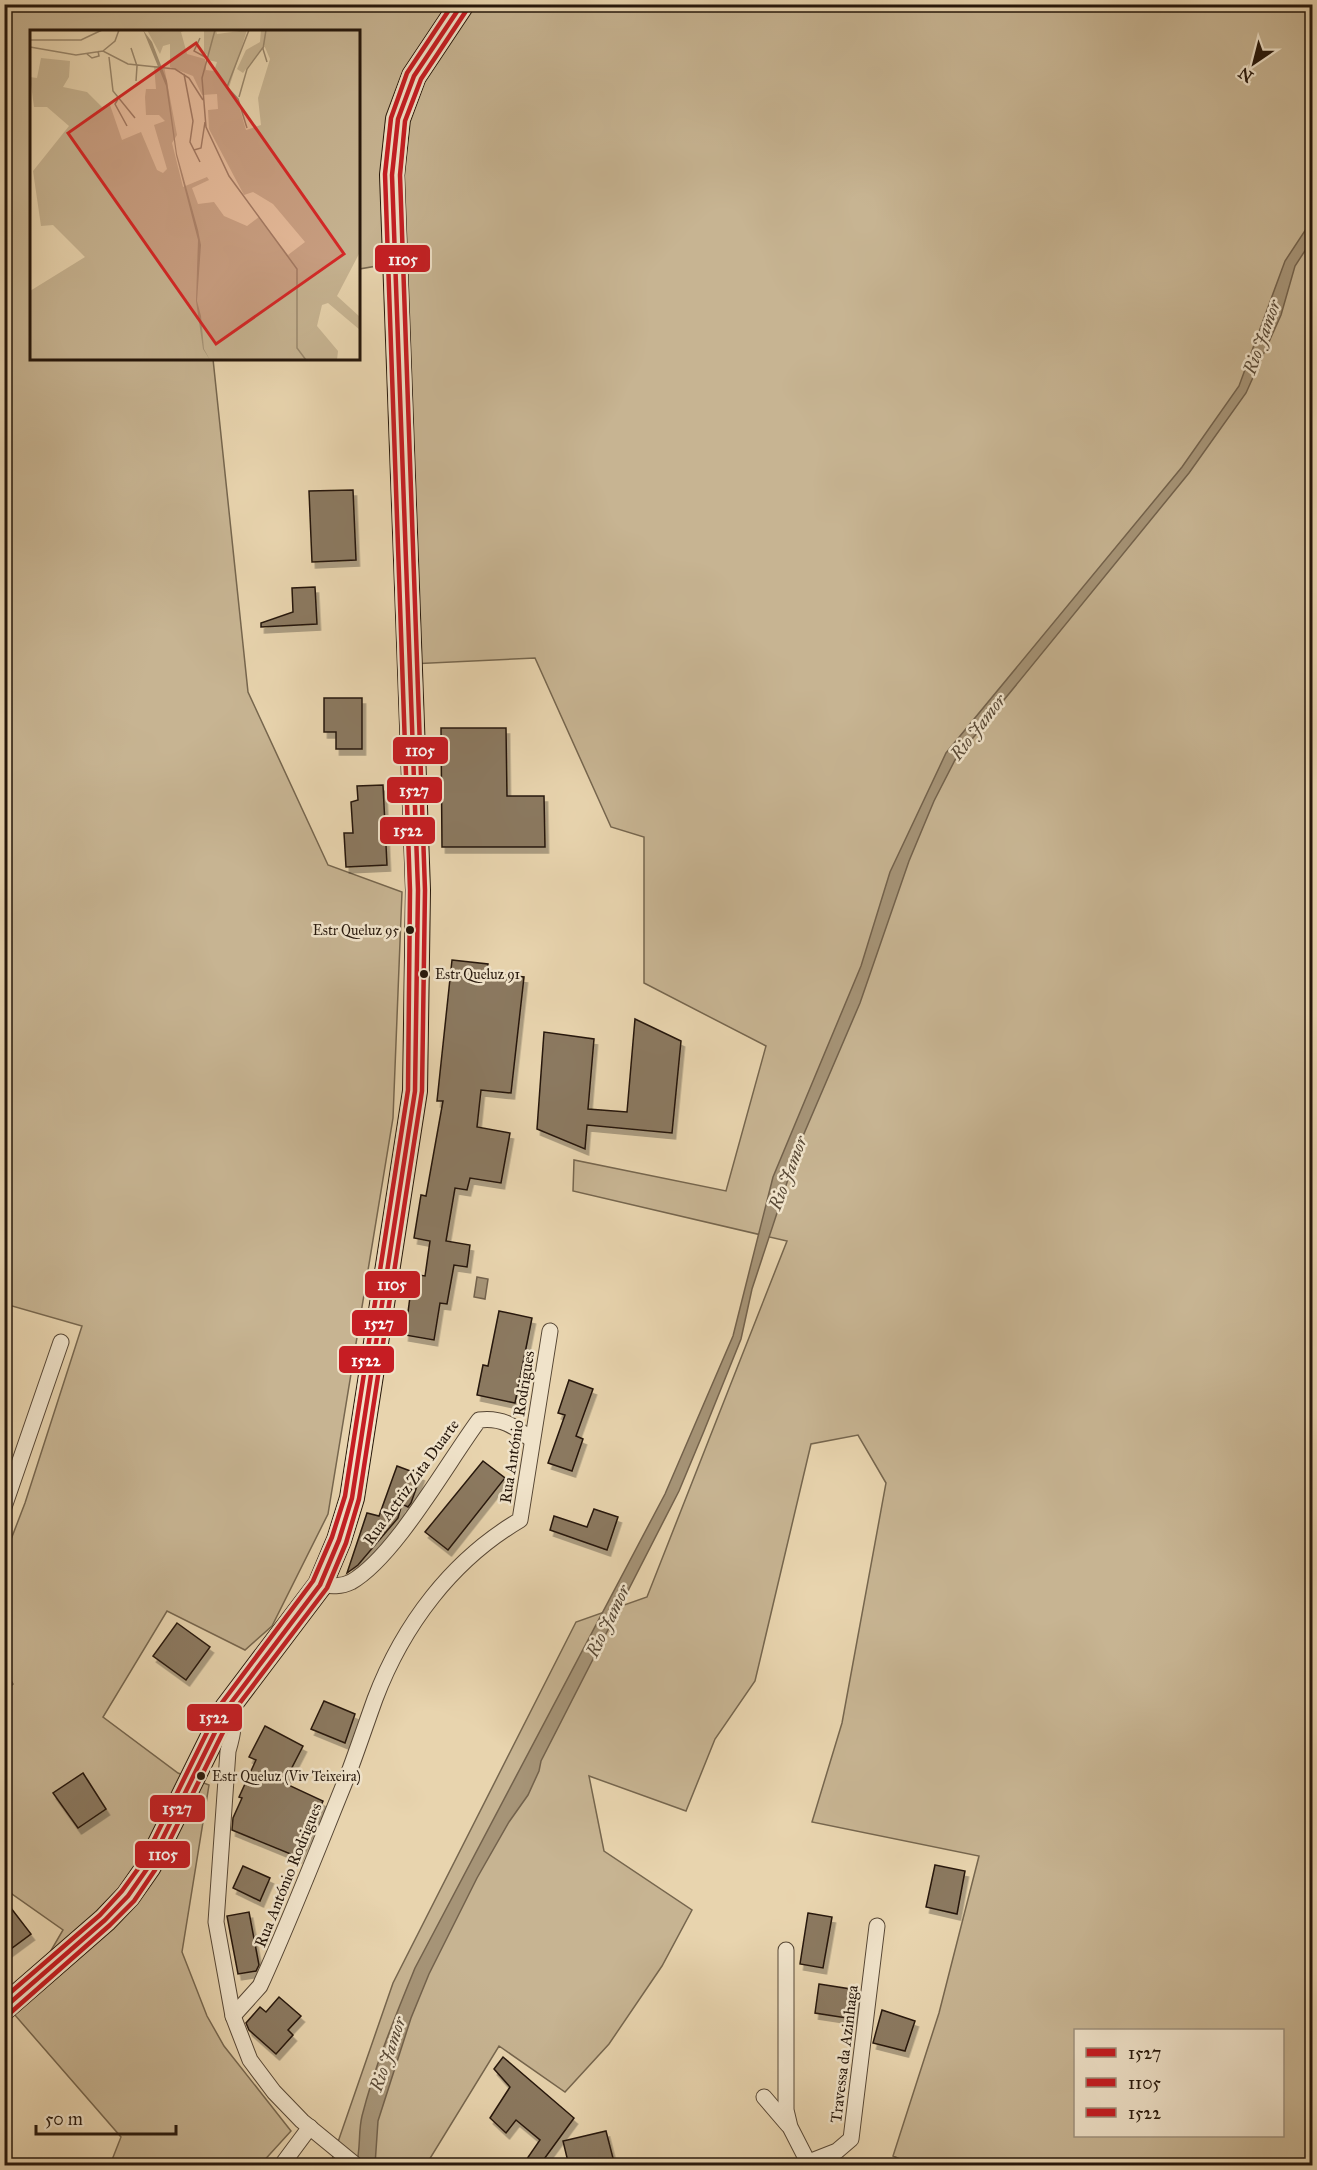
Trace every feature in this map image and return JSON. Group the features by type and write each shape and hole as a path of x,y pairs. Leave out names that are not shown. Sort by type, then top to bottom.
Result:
{"main road":[{"path":"4,2008 80,1944 128,1896 158,1851 207,1744 227,1708 320,1586 339,1540 352,1498 415,1091 418,890 393,175 399,120 414,76 462,4"}],"street":[{"name":"Rua António Rodrigues","path":"233,2016 260,1986 270,1965 360,1744 375,1699 402,1645 432,1595 462,1562 500,1532 520,1520 550,1331"},
{"path":"4,1507 61,1342"},
{"name":"Rua Actriz Zita Duarte","path":"320,1586 339,1586 351,1582 391,1545 479,1420 495,1418 512,1425 532,1440"},
{"path":"227,1708 234,1721 234,1730 228,1751 216,1922 233,2016 250,2060 274,2092 310,2127 357,2166"},
{"name":"Travessa da Azinhaga","path":"764,2097 790,2127 809,2164 837,2151 851,2139 878,1926"},
{"name":"Travessa da Azinhaga","path":"786,1950 786,2110 790,2127"},
{"path":"281,2166 310,2127"}],"shaded area":[{"path":"4,5 1312,5 1312,2165 916,2166 893,2156 939,2013 979,1856 812,1822 842,1723 886,1483 858,1435 811,1444 755,1681 715,1739 686,1811 589,1776 604,1851 692,1910 662,1966 609,2044 565,2092 499,2046 426,2165 330,2165 393,1983 576,1622 647,1597 787,1241 573,1191 574,1160 726,1191 766,1046 644,983 644,837 611,827 535,658 410,664 395,263 360,269 360,30 30,30 30,360 213,360 248,692 328,865 402,892 393,1118 328,1514 272,1626 245,1650 167,1611 103,1717 178,1773 209,1785 182,1952 207,2016 224,2046 291,2131 260,2165 110,2165 121,2137 14,2014 63,1930 5,1889 4,1692 13,1684 5,1670 5,1555 25,1503 82,1326 5,1304"}],"water":[{"name":"Rio Jamor","path":"1312,220 1312,240 1295,266 1281,315 1246,393 1189,473 955,760 934,801 909,861 860,1003 800,1143 752,1289 741,1339 679,1491 541,1761 528,1795 509,1822 477,1878 429,1974 411,2018 378,2121 375,2165 356,2166 361,2122 367,2097 415,1968 665,1494 733,1336 773,1177 861,966 890,872 946,753 1182,467 1239,386 1285,261"},
{"path":"477,1277 488,1279 485,1299 474,1297"}],"building":[{"path":"353,490 356,560 312,562 309,491"},
{"path":"315,587 317,624 261,627 261,623 293,612 292,588"},
{"path":"324,698 362,698 362,749 336,749 336,732 324,732"},
{"path":"441,728 506,728 507,796 544,796 545,847 442,847"},
{"path":"383,785 387,865 346,867 344,833 353,833 351,802 358,800 357,786"},
{"path":"452,960 488,964 487,973 524,977 511,1093 481,1090 477,1127 510,1133 501,1183 470,1178 467,1190 455,1188 446,1241 470,1245 467,1267 454,1265 447,1304 440,1303 434,1340 405,1335 413,1274 425,1276 430,1241 414,1238 421,1195 426,1196 443,1101 437,1101"},
{"path":"635,1019 681,1041 672,1133 587,1125 585,1149 537,1129 544,1032 594,1039 588,1109 627,1112"},
{"path":"499,1311 532,1318 515,1403 477,1395 483,1365 488,1366"},
{"path":"569,1380 593,1389 576,1436 583,1439 572,1471 548,1463 565,1415 558,1413"},
{"path":"483,1461 505,1478 448,1550 425,1532"},
{"path":"397,1466 421,1475 411,1503 408,1507 402,1504 398,1518 358,1565 347,1573 367,1513 379,1516"},
{"path":"594,1509 618,1517 607,1550 550,1530 554,1516 587,1527"},
{"path":"177,1623 210,1647 186,1680 153,1656"},
{"path":"324,1701 355,1714 345,1743 311,1729"},
{"path":"265,1726 303,1746 284,1783 323,1801 298,1857 232,1830 233,1818 242,1798 239,1797 256,1760 249,1757"},
{"path":"83,1773 106,1809 78,1828 53,1793"},
{"path":"935,1865 965,1871 957,1914 926,1907"},
{"path":"243,1866 270,1878 260,1901 233,1888"},
{"path":"4,1899 31,1934 4,1954"},
{"path":"249,1912 259,1965 256,1971 238,1974 227,1916"},
{"path":"808,1913 832,1917 823,1968 800,1964"},
{"path":"819,1984 857,1990 853,2019 815,2013"},
{"path":"279,1997 301,2016 288,2030 293,2035 276,2054 249,2030 246,2023 260,2007 266,2012"},
{"path":"882,2010 915,2021 905,2051 873,2043"},
{"path":"503,2057 574,2118 539,2166 522,2166 540,2140 516,2120 506,2133 490,2118 510,2087 494,2069"},
{"path":"606,2131 614,2162 600,2166 569,2166 563,2141"}],"transit line":[{"name":"1522","path":"4,1998 100,1915 122,1891 143,1862 221,1704 313,1581 332,1537 345,1496 408,1090 410,890 385,174 391,118 407,73 453,4"},
{"name":"1527","path":"4,2008 105,1920 128,1896 149,1866 227,1708 320,1585 339,1540 352,1498 415,1091 418,890 392,175 398,119 414,76 462,4"},
{"name":"1105","path":"9,2014 134,1901 155,1870 233,1712 327,1588 346,1543 359,1499 422,1091 425,890 400,175 405,121 421,79 468,8"}],"place":[{"name":"Estr Queluz 95","path":"410,930"},
{"name":"Estr Queluz 91","path":"424,974"},
{"name":"Estr Queluz (Viv Teixeira)","path":"201,1776"}]}
